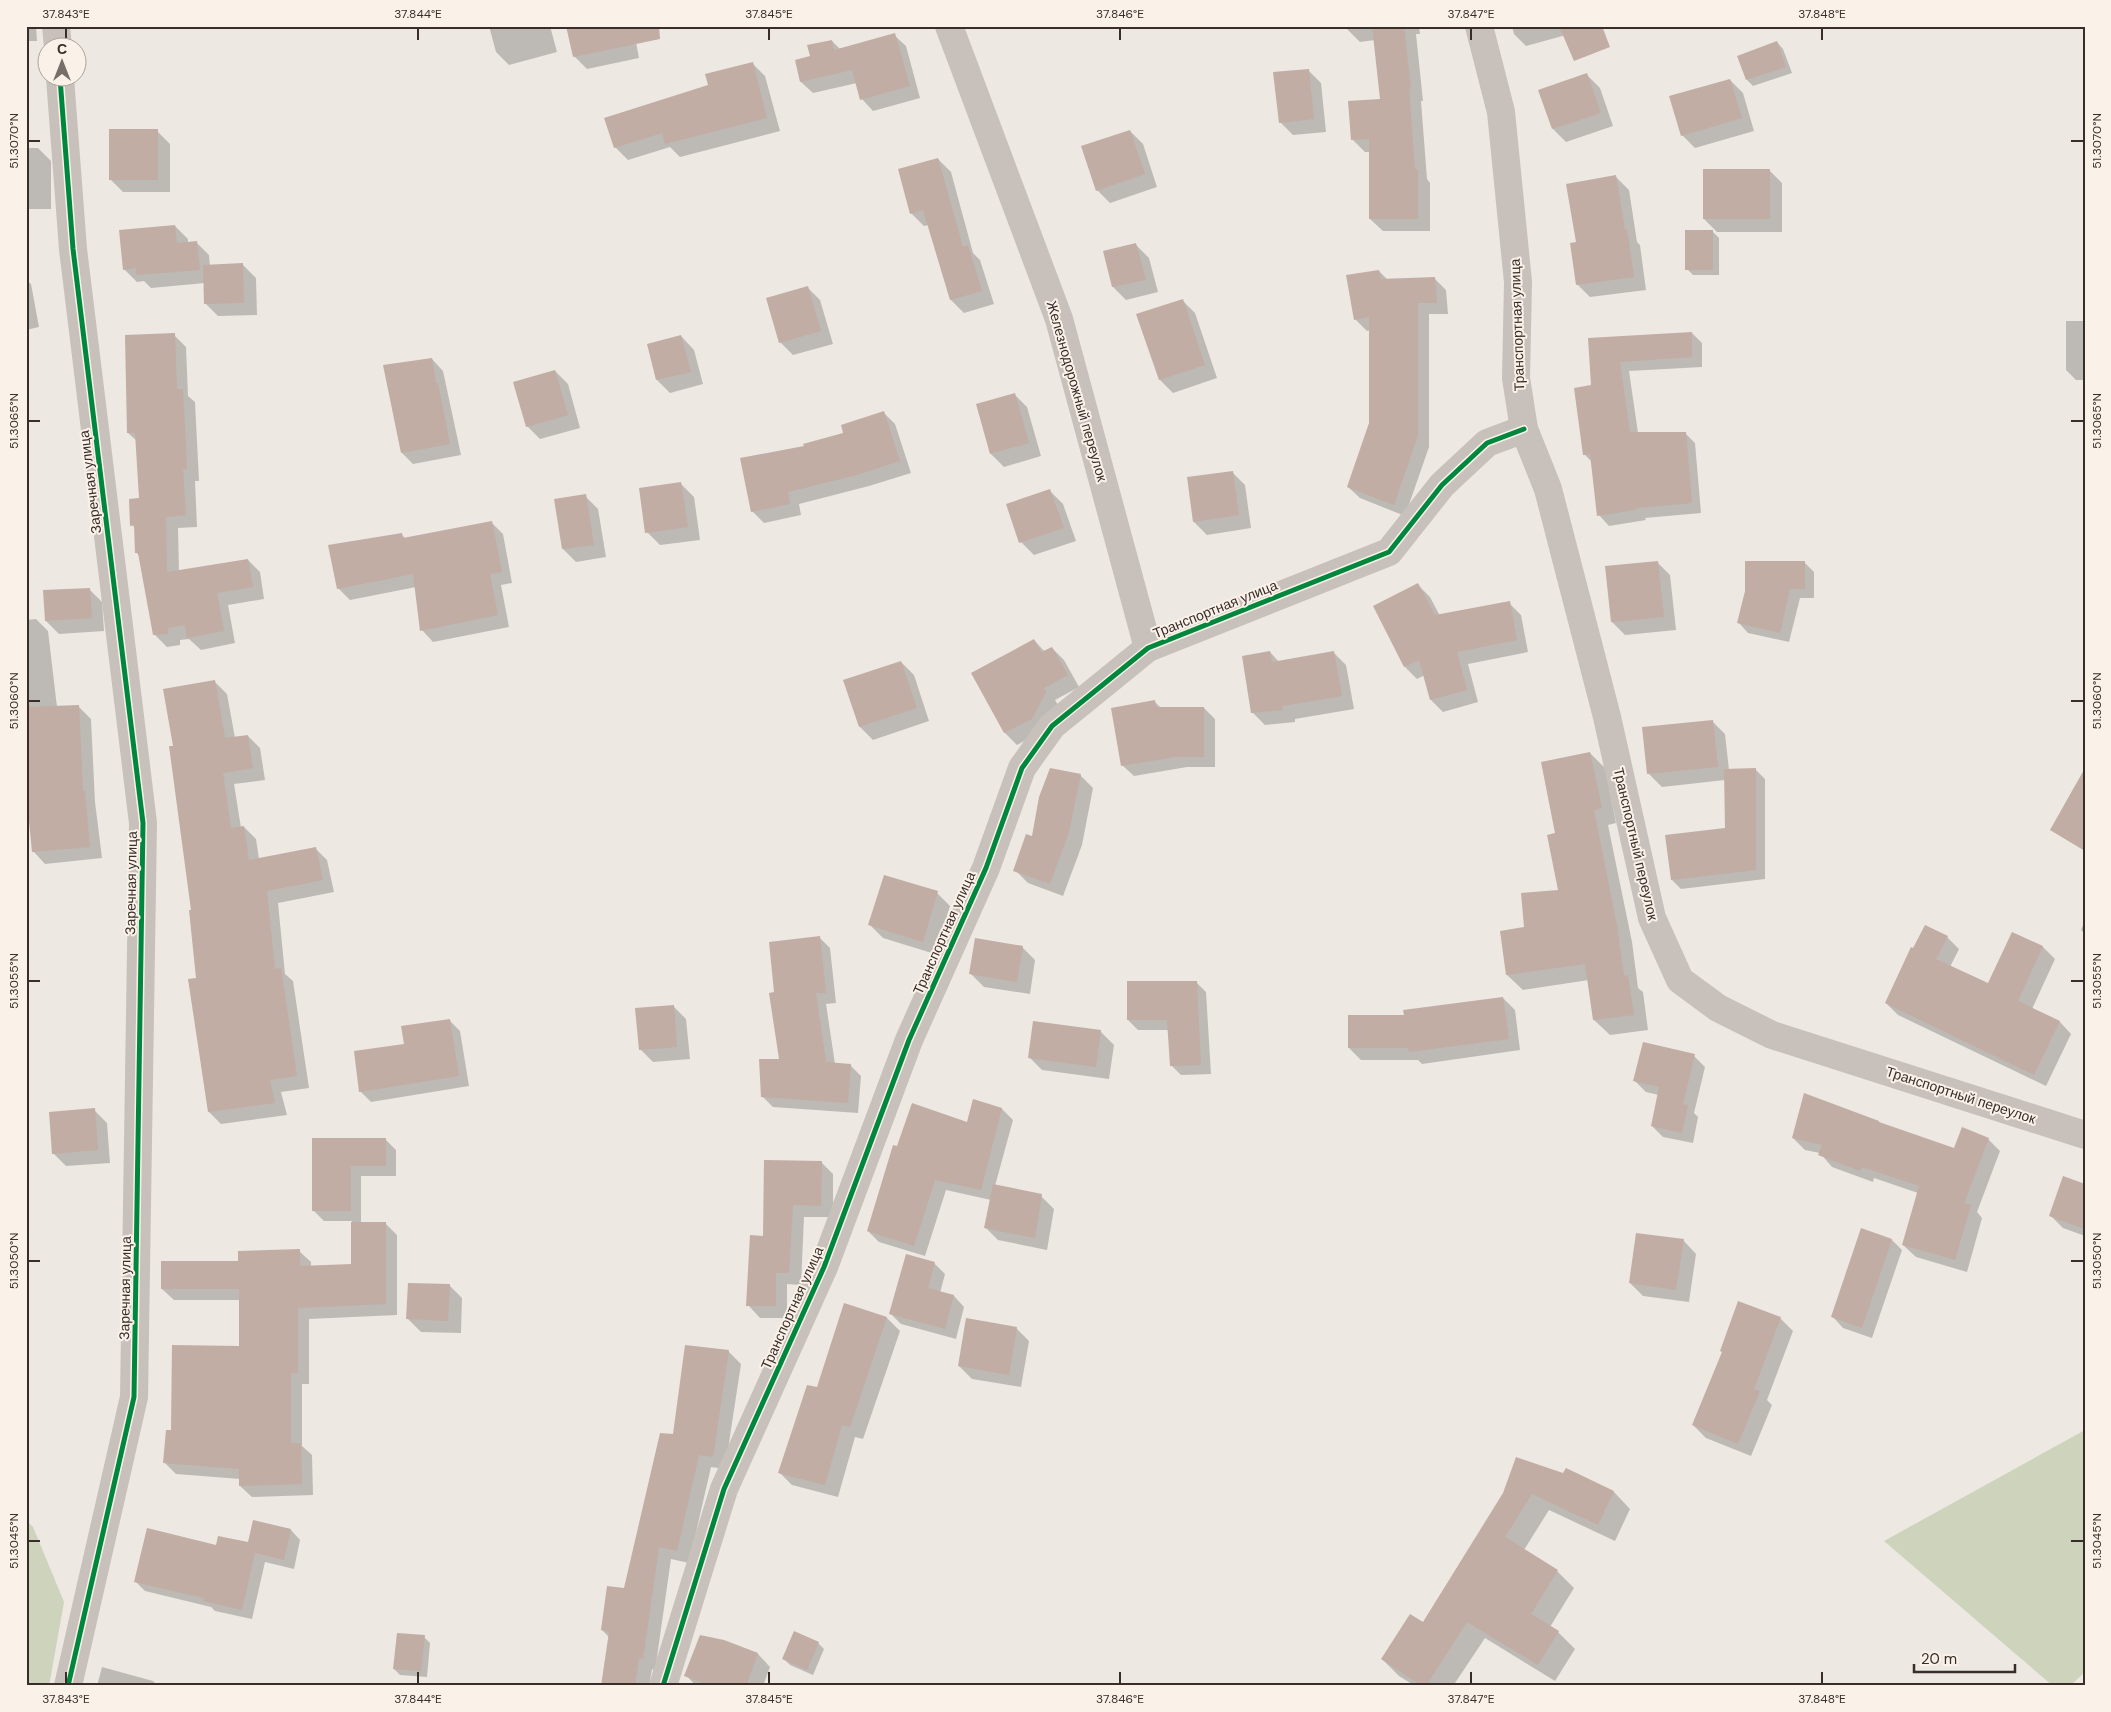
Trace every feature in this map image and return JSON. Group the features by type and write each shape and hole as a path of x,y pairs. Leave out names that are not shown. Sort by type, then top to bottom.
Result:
{"street":[{"name":"Железнодорожный переулок","path":"949,26 1059,319 1148,648"},
{"name":"Транспортная улица","path":"662,1686 724,1489 824,1267 908,1040 986,868 1022,768 1052,726 1148,648 1388,552 1442,485 1487,443 1524,429 1516,378 1518,282 1501,112 1479,26"},
{"name":"Заречная улица","path":"61,88 74,249 143,823 134,1397 68,1686"},
{"name":"Транспортный переулок","path":"1524,429 1548,489 1605,707 1652,918 1680,980 1718,1008 1772,1035 2085,1135"}],"green space":[{"path":"2085,1430 2085,1672 2070,1686 2053,1686 1884,1541"},
{"path":"26,1520 33,1527 64,1602 49,1686 26,1686"}],"building":[{"path":"566,26 659,26 660,39 573,57"},
{"path":"1372,26 1404,26 1411,89 1409,89 1415,169 1418,169 1418,219 1369,219 1369,139 1351,140 1348,101 1380,99"},
{"path":"1559,26 1602,26 1610,47 1574,61"},
{"path":"895,33 910,86 860,100 852,70 800,82 795,60 810,56 807,45 832,40 834,50"},
{"path":"1777,41 1786,67 1746,80 1737,56"},
{"path":"753,62 767,118 665,144 662,133 614,148 604,118 708,85 705,74"},
{"path":"1309,69 1314,119 1279,123 1273,72"},
{"path":"1587,73 1601,113 1552,129 1538,90"},
{"path":"1730,79 1742,118 1681,136 1669,96"},
{"path":"109,129 158,129 158,180 109,180"},
{"path":"1130,130 1145,174 1096,191 1081,146"},
{"path":"938,158 963,247 968,245 982,291 950,300 923,210 910,214 898,169"},
{"path":"1703,169 1770,169 1770,219 1703,219"},
{"path":"1616,175 1634,277 1576,285 1570,243 1576,242 1566,184"},
{"path":"175,225 177,243 197,241 200,270 136,275 136,268 123,270 119,230"},
{"path":"1685,230 1713,230 1713,270 1685,270"},
{"path":"1136,243 1146,280 1112,287 1103,251"},
{"path":"243,263 244,303 204,304 203,265"},
{"path":"1379,270 1381,279 1435,277 1437,303 1418,303 1418,435 1394,505 1347,487 1369,423 1369,317 1354,320 1346,275"},
{"path":"808,286 821,331 779,343 766,298"},
{"path":"1183,299 1205,365 1159,380 1136,314"},
{"path":"1692,332 1692,357 1620,362 1630,432 1686,432 1692,503 1636,508 1636,510 1597,516 1590,454 1583,455 1574,388 1591,385 1588,338"},
{"path":"175,333 177,389 183,389 187,469 183,469 186,515 166,517 167,572 248,559 253,587 217,593 224,631 187,638 185,625 168,628 168,634 153,635 138,553 135,553 134,525 130,526 129,499 139,498 135,433 127,433 125,335"},
{"path":"681,335 691,372 656,380 647,344"},
{"path":"432,358 450,444 401,453 383,365"},
{"path":"555,370 568,415 526,427 513,382"},
{"path":"1015,393 1029,443 990,454 976,404"},
{"path":"884,411 900,461 857,475 788,492 790,504 751,512 740,458 804,446 803,444 843,433 841,425"},
{"path":"1233,471 1239,515 1193,522 1187,477"},
{"path":"681,482 688,527 645,533 639,488"},
{"path":"1050,489 1064,528 1019,543 1006,504"},
{"path":"586,494 594,545 562,549 554,499"},
{"path":"492,521 502,572 490,574 498,615 420,631 413,574 337,589 328,545 402,533 403,538"},
{"path":"1658,561 1664,617 1611,622 1605,566"},
{"path":"1745,561 1805,561 1805,589 1790,589 1780,633 1737,623 1745,591"},
{"path":"1418,583 1435,615 1510,601 1517,640 1457,652 1467,690 1430,700 1419,660 1404,667 1373,606"},
{"path":"90,588 92,618 45,621 43,590"},
{"path":"1034,639 1041,652 1052,647 1068,675 1044,688 1046,692 1032,719 1004,733 971,673"},
{"path":"1270,651 1272,662 1334,651 1342,696 1282,706 1283,710 1251,713 1242,656"},
{"path":"901,661 917,708 859,727 843,680"},
{"path":"215,680 225,738 248,735 253,768 223,773 231,828 244,826 249,860 316,847 323,880 267,891 275,969 281,968 297,1076 270,1080 275,1103 208,1112 188,979 196,978 189,910 191,910 169,746 173,746 163,689"},
{"path":"1155,700 1156,707 1204,707 1204,757 1175,757 1121,766 1111,708"},
{"path":"79,705 83,791 85,791 90,847 32,852 26,791 26,707"},
{"path":"1713,720 1718,767 1647,774 1642,727"},
{"path":"1590,752 1602,808 1594,810 1617,926 1624,976 1628,975 1634,1015 1593,1020 1585,964 1506,975 1500,931 1524,927 1521,893 1558,890 1547,835 1555,833 1541,762"},
{"path":"1050,768 1081,774 1069,832 1050,884 1013,871 1026,834 1032,836 1039,797"},
{"path":"1756,768 1756,870 1671,880 1665,835 1725,828 1724,769"},
{"path":"2085,768 2085,851 2050,830"},
{"path":"884,875 938,891 923,942 868,925"},
{"path":"1925,925 1948,936 1936,959 1988,983 2012,932 2043,946 2018,1001 2060,1021 2034,1075 1885,1003 1911,947 1913,948"},
{"path":"820,936 826,993 816,993 826,1062 851,1064 848,1103 761,1097 759,1059 779,1059 769,993 774,992 769,942"},
{"path":"975,938 1023,946 1017,982 969,974"},
{"path":"1127,981 1197,981 1201,1065 1170,1066 1167,1020 1127,1020"},
{"path":"1503,997 1509,1039 1409,1052 1408,1048 1348,1048 1348,1015 1404,1015 1403,1010"},
{"path":"674,1005 677,1047 639,1050 635,1008"},
{"path":"450,1019 459,1076 359,1092 354,1051 404,1044 401,1026"},
{"path":"1033,1021 1101,1030 1096,1067 1028,1058"},
{"path":"1643,1042 1695,1054 1683,1104 1688,1105 1682,1133 1651,1126 1659,1087 1633,1081"},
{"path":"1804,1093 1954,1148 1962,1127 1989,1138 1964,1203 1971,1205 1955,1260 1902,1245 1919,1186 1862,1167 1860,1171 1818,1155 1822,1145 1792,1138"},
{"path":"973,1099 1002,1108 981,1190 935,1180 914,1246 867,1231 893,1145 897,1146 912,1103 967,1122"},
{"path":"95,1108 98,1150 52,1154 49,1112"},
{"path":"312,1138 386,1138 386,1166 351,1166 351,1211 312,1211"},
{"path":"764,1160 822,1161 821,1206 793,1205 789,1273 776,1273 776,1306 746,1306 750,1235 763,1236"},
{"path":"2063,1176 2085,1184 2085,1229 2049,1216"},
{"path":"993,1184 1042,1194 1035,1238 984,1228"},
{"path":"351,1222 386,1222 386,1304 298,1308 298,1373 291,1373 291,1443 301,1443 302,1484 239,1486 239,1469 163,1463 166,1430 171,1430 172,1345 239,1346 239,1289 161,1289 161,1261 238,1261 238,1251 300,1249 300,1266 351,1264"},
{"path":"1861,1228 1892,1239 1862,1328 1831,1317"},
{"path":"1636,1233 1684,1239 1676,1290 1629,1283"},
{"path":"906,1254 935,1262 928,1288 954,1295 945,1329 889,1314"},
{"path":"408,1283 450,1284 448,1321 406,1319"},
{"path":"1738,1301 1781,1317 1754,1389 1760,1391 1738,1444 1692,1425 1722,1352 1720,1351"},
{"path":"844,1303 887,1317 850,1427 842,1425 825,1485 778,1473 807,1385 817,1387"},
{"path":"966,1318 1017,1327 1009,1375 958,1366"},
{"path":"685,1345 729,1350 713,1457 699,1455 677,1551 659,1547 643,1659 639,1658 635,1686 601,1686 609,1632 601,1630 607,1586 624,1588 660,1433 673,1434"},
{"path":"1516,1457 1563,1473 1566,1468 1614,1491 1598,1525 1532,1494 1505,1537 1558,1570 1531,1614 1559,1631 1538,1665 1467,1622 1426,1686 1422,1686 1381,1659 1410,1614 1423,1622 1503,1493"},
{"path":"253,1520 291,1529 284,1560 255,1553 242,1610 203,1601 204,1598 134,1582 147,1528 216,1545 218,1536 248,1542"},
{"path":"794,1631 819,1642 807,1670 782,1659"},
{"path":"397,1633 425,1635 421,1671 393,1669"},
{"path":"700,1635 724,1640 758,1653 746,1686 710,1686 684,1676"}],"cycle path":[{"path":"61,88 73,249 143,823 134,1397 68,1686"},
{"path":"663,1686 724,1489 824,1267 909,1040 986,868 1022,768 1052,726 1148,648 1389,552 1442,485 1487,443 1524,429"}]}
